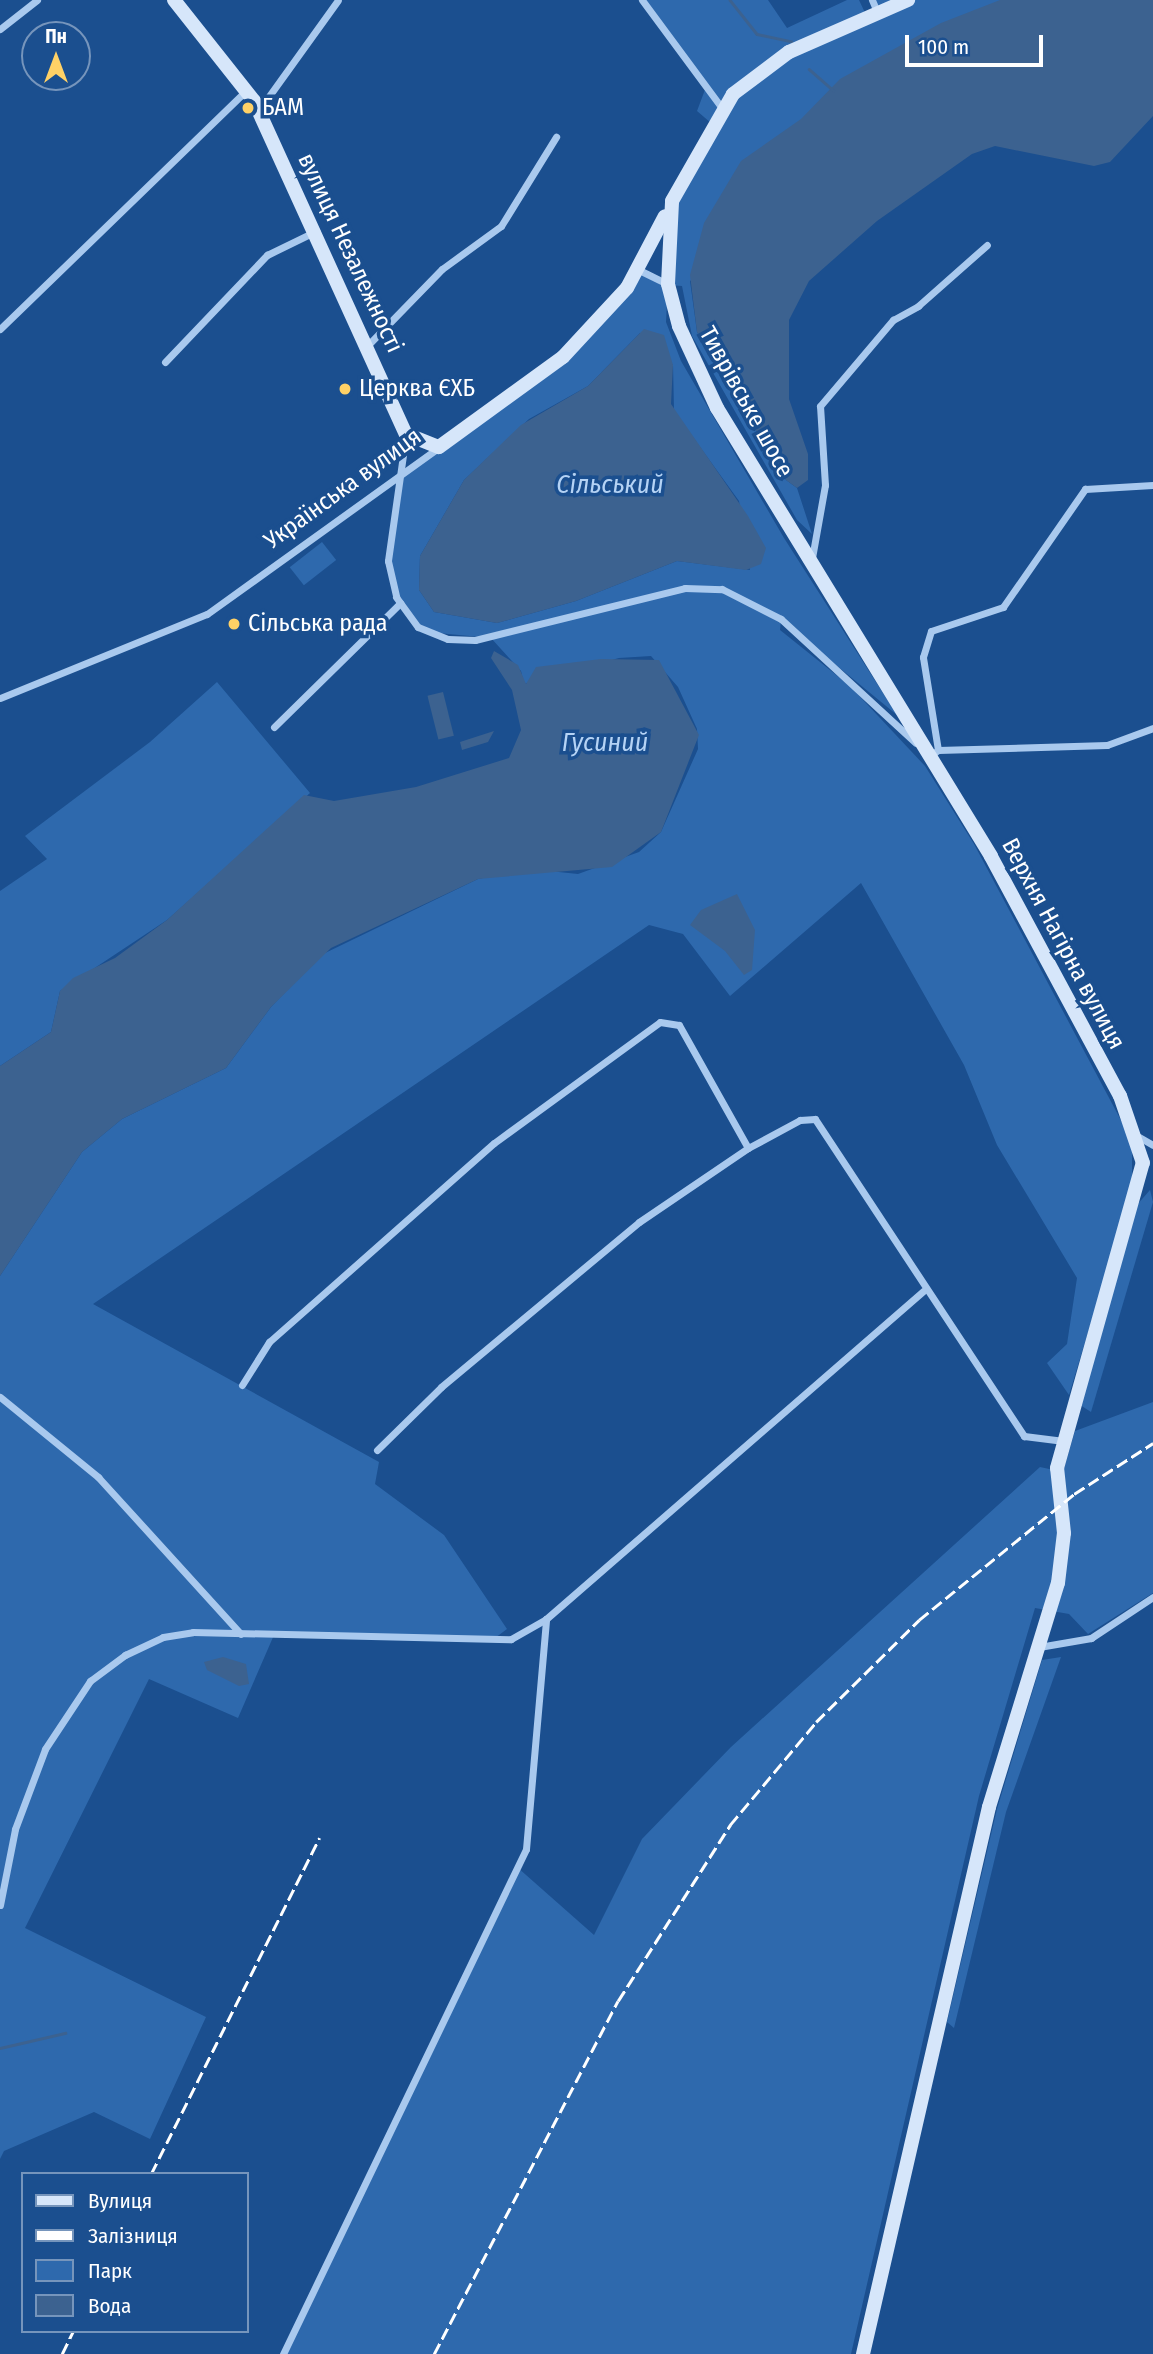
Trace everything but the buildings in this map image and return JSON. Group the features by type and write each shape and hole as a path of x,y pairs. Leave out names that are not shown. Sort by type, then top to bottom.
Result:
{"main road":[{"name":"вулиця Незалежності","path":"174,0 259,110 317,230 406,434"},
{"name":"Тиврівське шосе","path":"811,562 717,408 679,326 668,284 672,201 722,108 773,61 874,6 908,0"},
{"name":"Українська вулиця","path":"439,447 582,341 639,270 672,201"},
{"path":"406,434 439,447"},
{"name":"Верхня Нагірна вулиця","path":"811,562 935,753 1021,910 1139,1138 1141,1188 1064,1441 1056,1479 1062,1556 1039,1647 989,1807 863,2354"}],"street":[{"path":"0,29 37,0"},
{"path":"259,110 338,0"},
{"path":"642,0 722,108"},
{"path":"0,329 246,90"},
{"path":"368,345 442,268 501,226 556,137"},
{"path":"165,362 267,255 317,230"},
{"path":"811,562 825,485 820,405 892,320 918,306 988,245"},
{"path":"639,270 668,284"},
{"path":"406,434 388,561 400,603 427,632 475,640 685,588 722,589 781,619 935,753 1107,744 1153,728"},
{"name":"Українська вулиця","path":"0,698 207,614 400,478 439,447"},
{"path":"935,753 923,657 931,631 1003,607 1085,489 1153,485"},
{"path":"274,727 400,603"},
{"path":"242,1385 270,1342 494,1143 660,1021 680,1025 748,1148"},
{"path":"377,1450 442,1387 639,1222 748,1148 800,1120 815,1119 923,1291 1024,1436 1064,1441"},
{"path":"1139,1138 1153,1145"},
{"path":"0,1905 33,1774 90,1681 163,1637 241,1634 511,1639 546,1619 923,1291"},
{"path":"0,1397 98,1477 241,1634"},
{"path":"1039,1647 1091,1638 1153,1597"},
{"path":"283,2354 526,1849 546,1619"}],"green space":[{"path":"641,0 768,0 787,28 847,0 859,0 867,17 877,12 874,0 1045,0 690,281 697,332 786,480 797,488 812,534 797,520 692,336 682,286 668,285 666,322 681,361 784,538 897,715 781,620 780,630 850,686 925,766 974,844 1132,1141 1132,1187 1069,1395 1047,1363 1067,1344 1077,1278 997,1145 964,1065 861,883 730,996 683,934 649,925 93,1304 379,1462 375,1484 444,1535 507,1629 495,1638 274,1635 238,1718 149,1679 25,1928 206,2017 150,2139 94,2112 4,2151 0,2159 0,1276 82,1152 122,1119 226,1068 271,1007 321,955 478,879 530,869 578,874 639,852 661,832 698,749 697,729 678,687 651,656 619,658 524,684 521,671 491,638 427,632 406,613 388,570 400,478 563,357 639,270 667,284 666,234 711,123 697,111 706,87","holes":["640,333 673,365 674,411 739,501 750,570 677,561 576,601 497,623 434,612 419,590 420,556 464,480 529,419 588,386"]},
{"path":"322,542 336,560 304,585 290,567"},
{"path":"217,682 310,793 167,920 60,991 51,1032 0,1066 0,891 47,859 25,836 150,742"},
{"path":"1150,1190 1153,1202 1091,1412 1077,1403 1136,1206"},
{"path":"1153,1402 1153,1593 1088,1634 1069,1614 1035,1608 979,1796 851,2354 283,2354 517,1867 594,1935 642,1839 731,1747 1040,1467 1063,1472 1075,1431"},
{"path":"1061,1657 1006,1812 954,2028 947,2022 997,1809 1042,1660"}],"water":[{"path":"1000,0 1153,0 1153,116 1110,162 1094,166 995,146 972,154 877,221 809,281 789,320 789,399 808,454 808,480 797,488 786,480 697,332 690,275 704,223 741,161 801,119 840,79 941,23"},
{"name":"Сільський","path":"644,329 664,335 673,365 671,404 748,516 766,548 761,564 746,570 677,561 576,601 497,623 434,612 419,590 420,556 464,480 521,425 588,386"},
{"name":"Гусиний","path":"494,651 518,665 526,684 536,667 601,659 659,660 699,735 661,832 612,867 478,879 331,948 271,1007 226,1068 122,1119 82,1152 0,1276 0,1066 51,1032 60,991 73,978 115,958 167,920 304,795 334,801 416,787 509,758 521,730 512,690 491,658"},
{"path":"443,692 454,736 438,740 427,696"},
{"path":"494,731 488,742 462,750 460,742"},
{"path":"737,894 755,930 752,970 744,975 725,951 690,925 701,910"},
{"path":"223,1657 246,1664 249,1684 239,1686 207,1670 204,1662"}],"waterway":[{"path":"730,0 757,34 791,41"},
{"path":"809,69 833,90"},
{"path":"0,2048 65,2033"}],"railway":[{"path":"434,2354 618,2001 730,1825 816,1722 919,1620 1074,1494 1153,1443"},
{"path":"152,2172 319,1838"},
{"path":"62,2354 72,2333"}],"place":[{"name":"БАМ","path":"248,108"},
{"name":"Церква ЄХБ","path":"345,389"},
{"name":"Сільська рада","path":"234,624"}]}
